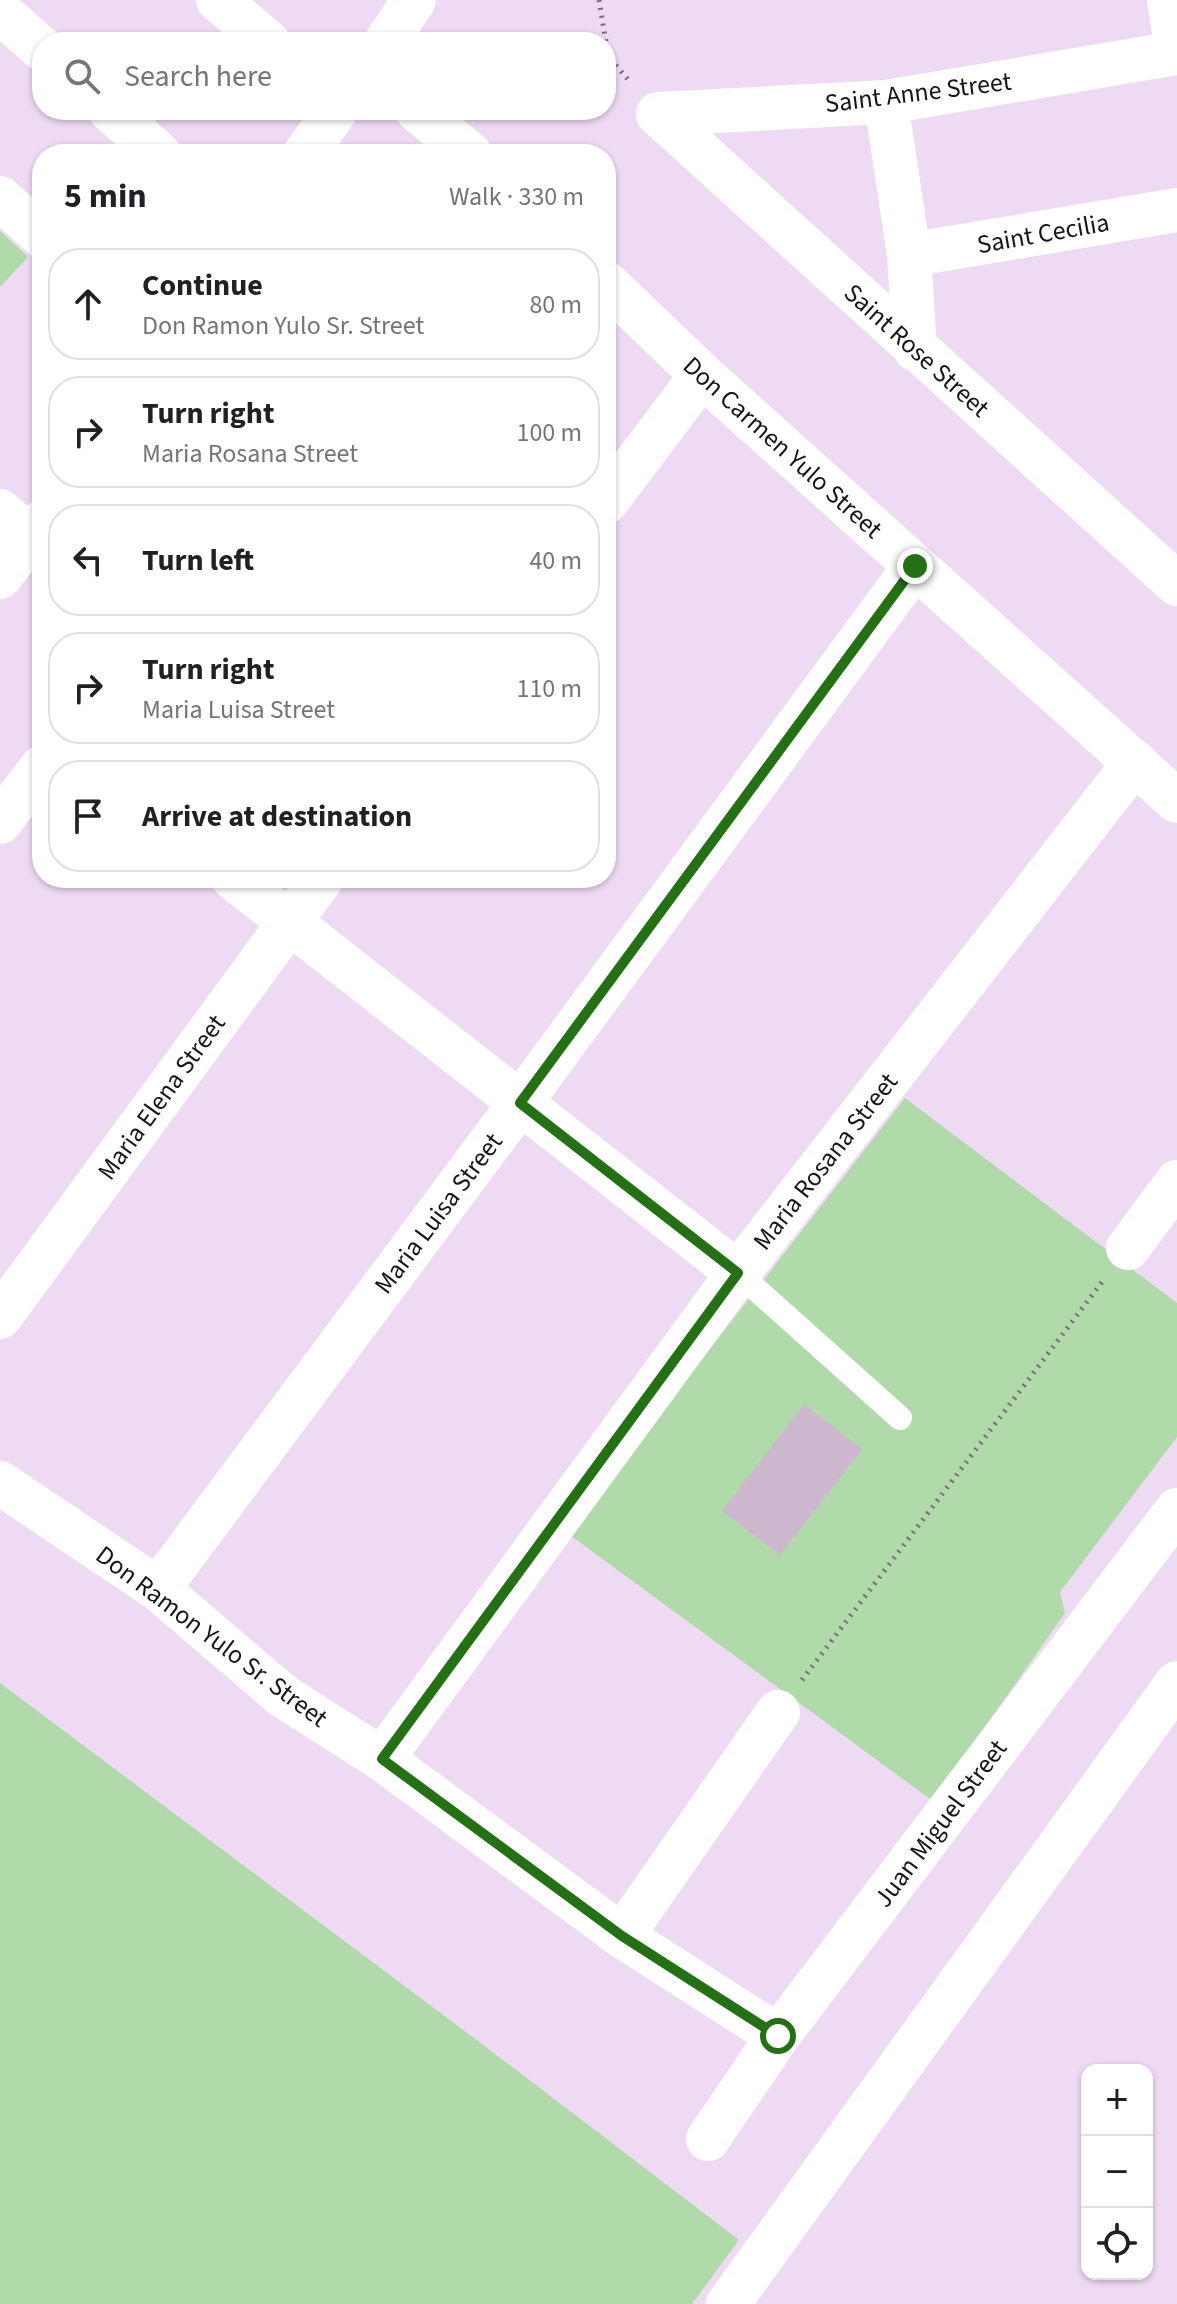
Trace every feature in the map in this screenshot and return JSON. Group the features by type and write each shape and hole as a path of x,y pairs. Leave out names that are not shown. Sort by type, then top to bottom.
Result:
{"street":[{"path":"218,0 256,32"},
{"path":"393,32 414,0"},
{"path":"1169,0 1177,52"},
{"path":"0,12 32,40"},
{"name":"Saint Anne Street","path":"658,114 886,102 1177,52"},
{"path":"886,102 909,255 915,349"},
{"name":"Saint Rose Street","path":"658,114 1177,584"},
{"path":"121,120 148,144"},
{"path":"312,144 329,120"},
{"path":"429,120 458,144"},
{"path":"0,198 32,227"},
{"name":"Saint Cecilia","path":"909,255 1177,210"},
{"name":"Don Carmen Yulo Street","path":"616,293 702,375 1177,801"},
{"path":"616,489 702,375"},
{"path":"0,577 24,523"},
{"name":"Maria Luisa Street","path":"158,1589 915,566"},
{"name":"Maria Rosana Street","path":"382,1759 738,1273 1135,762"},
{"path":"0,822 32,780"},
{"path":"245,888 738,1273"},
{"name":"Maria Elena Street","path":"0,1317 314,888"},
{"path":"1128,1248 1177,1182"},
{"name":"Don Ramon Yulo Sr. Street","path":"0,1483 158,1589 283,1696 382,1759 622,1936 778,2036"},
{"name":"Juan Miguel Street","path":"708,2139 778,2036 1177,1510"},
{"path":"728,2304 1177,1683"},
{"path":"622,1936 778,1712"}],"lane":[{"path":"738,1273 900,1418"}],"path":[{"path":"599,0 604,32"},
{"path":"778,1712 1128,1248"}],"green space":[{"path":"0,231 28,257 0,287"},
{"path":"905,1098 1177,1303 1177,1437 1060,1592 1065,1613 933,1801 567,1533"},
{"path":"0,1683 739,2240 692,2304 0,2304"}],"building":[{"path":"804,1404 862,1449 780,1555 722,1511"}],"route":[{"path":"778,2036 622,1936 382,1759 738,1273 520,1103 915,566"}]}
